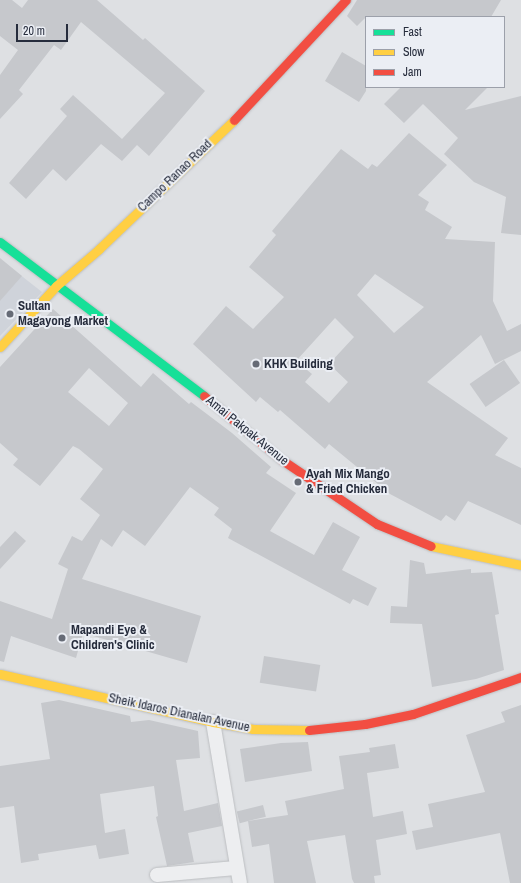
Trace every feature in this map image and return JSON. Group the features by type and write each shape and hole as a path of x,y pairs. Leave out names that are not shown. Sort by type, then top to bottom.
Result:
{"main road":[{"name":"Campo Ranao Road","path":"0,347 56,286 99,248 246,108 346,0"},
{"name":"Amai Pakpak Avenue","path":"0,242 56,286 240,424 282,460 377,524 439,549 521,565"},
{"name":"Sheik Idaros Dianalan Avenue","path":"0,674 213,722 253,729 295,731 365,724 413,714 521,677"}],"street":[{"path":"213,722 236,868 240,883"},
{"path":"157,875 236,868"}],"shaded area":[{"name":"Sultan Magayong Market","path":"0,259 42,292 0,336"}],"building":[{"path":"0,0 12,0 22,8 28,0 97,0 143,40 145,38 205,91 149,156 137,145 122,161 101,144 66,181 53,169 26,199 9,183 67,116 60,109 73,95 122,139 165,93 81,22 61,50 54,45 19,90 23,94 0,119 0,75 18,50 0,36"},
{"path":"357,0 501,0 492,16 365,16 365,18 357,26 347,16"},
{"path":"342,52 365,65 366,91 359,102 325,81"},
{"path":"400,88 487,88 465,110 521,96 521,235 501,233 506,197 474,182 444,154 458,138 423,104 404,123 384,104"},
{"path":"409,133 447,165 418,195 429,202 425,210 452,227 445,239 495,242 493,301 507,331 521,324 521,351 495,364 481,335 427,382 508,438 495,455 521,468 521,525 468,501 455,521 446,515 441,521 390,494 329,444 325,449 280,410 278,412 260,397 256,402 193,344 226,306 253,329 284,297 249,267 276,235 272,231 341,149 368,169 372,164 377,167","holes":["375,274 424,307 394,333 357,295","335,318 354,337 329,364 348,382 329,403 305,382 312,374 296,361"]},
{"path":"0,258 22,276 0,301"},
{"path":"53,309 141,387 153,373 189,404 191,402 232,433 271,467 266,473 296,493 270,531 314,555 333,522 360,537 342,570 377,588 368,606 353,599 350,604 228,538 232,529 214,515 219,508 190,487 145,546 123,530 112,547 101,539 82,579 201,616 187,663 83,633 76,658 11,636 4,662 0,661 0,601 52,619 68,569 58,564 72,536 82,541 100,515 80,499 103,469 79,449 73,446 40,486 13,465 18,459 0,443 0,367","holes":["89,368 128,403 109,426 68,392"]},
{"path":"504,360 520,383 486,407 470,384"},
{"path":"15,531 26,541 0,569 0,547"},
{"path":"410,560 424,563 426,574 471,569 471,573 492,572 499,614 495,615 504,670 476,679 432,687 422,624 390,623 391,606 407,607"},
{"path":"264,656 320,665 316,692 260,683"},
{"path":"59,700 130,716 131,722 149,720 198,731 200,758 176,760 184,811 218,803 222,826 188,833 194,862 167,866 156,817 158,816 154,786 100,794 105,833 125,829 129,854 99,859 96,845 38,854 39,860 21,863 14,806 0,808 0,766 50,759 41,703"},
{"path":"521,705 521,883 510,883 500,833 416,850 412,831 433,827 428,804 485,792 466,735 505,722 501,712"},
{"path":"308,742 312,771 245,782 240,749 281,743"},
{"path":"395,744 399,768 367,773 373,817 403,811 407,834 376,840 381,875 374,876 375,883 354,883 352,879 345,835 307,841 316,883 274,883 269,844 252,847 248,821 288,815 285,801 344,789 339,756 370,752 369,748"},
{"path":"263,805 266,817 240,823 237,812"}],"traffic: fast":[{"path":"0,242 204,396"}],"traffic: slow":[{"path":"0,347 56,286 99,249 234,120"},
{"path":"431,546 521,565"},
{"path":"0,674 213,722 253,729 309,730"}],"traffic: jam":[{"path":"234,120 346,0"},
{"path":"204,396 282,460 377,524 431,546"},
{"path":"309,730 365,724 413,714 521,677"}],"place":[{"name":"Sultan Magayong Market","path":"10,314"},
{"name":"KHK Building","path":"256,364"},
{"name":"Ayah Mix Mango & Fried Chicken","path":"298,482"},
{"name":"Mapandi Eye & Children's Clinic","path":"62,638"}]}
